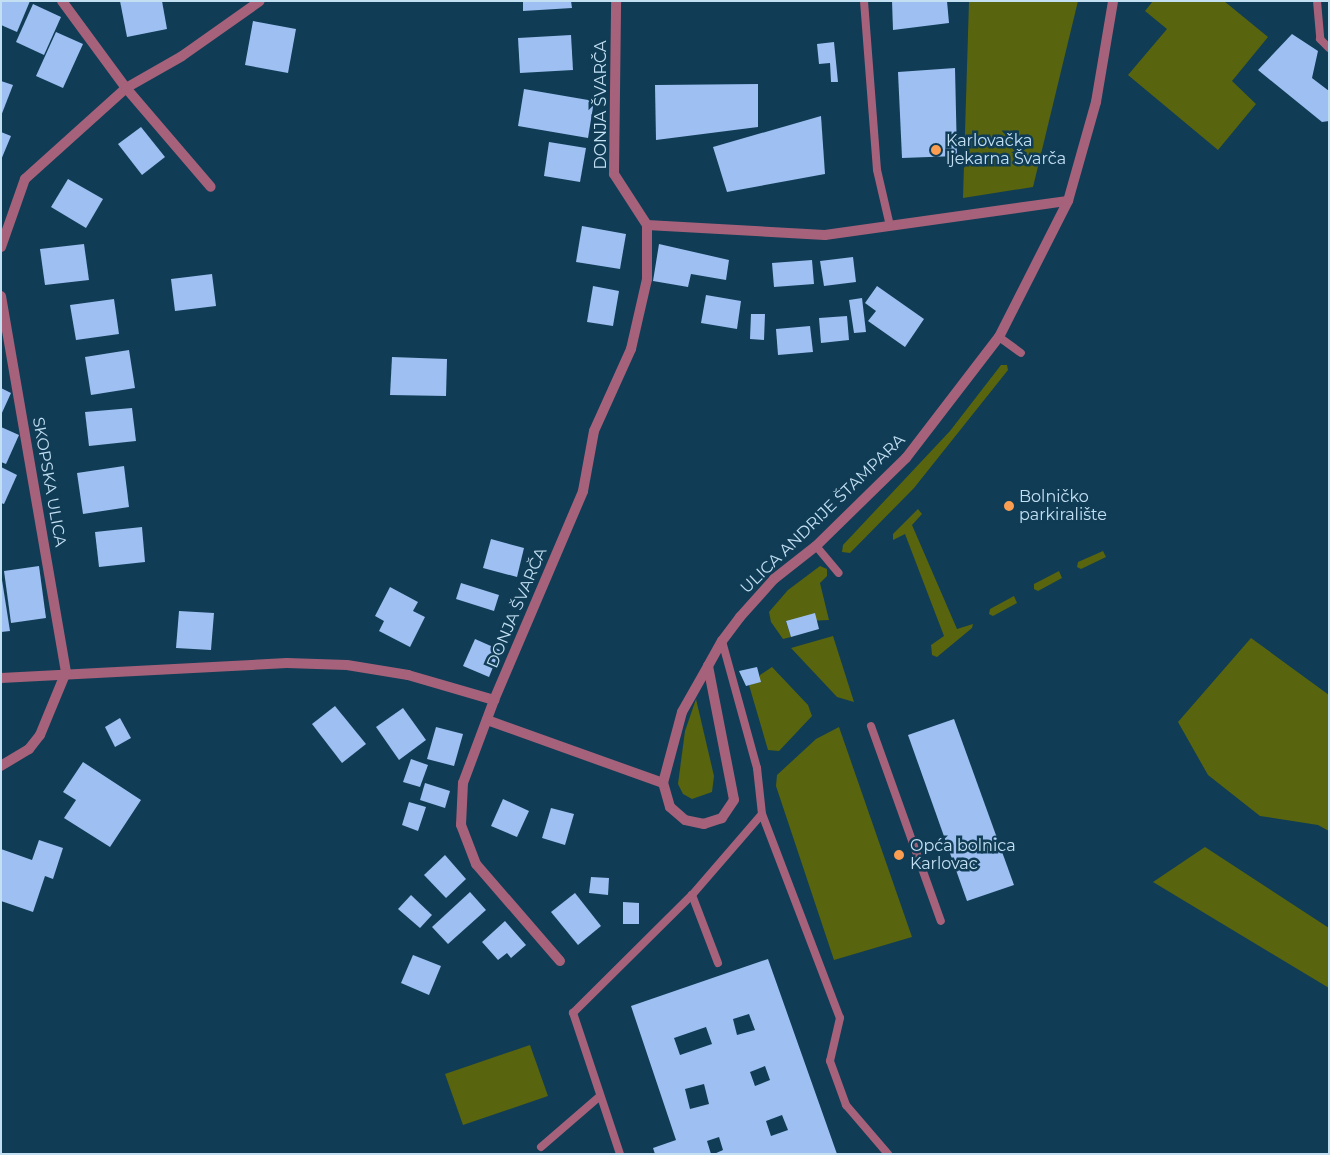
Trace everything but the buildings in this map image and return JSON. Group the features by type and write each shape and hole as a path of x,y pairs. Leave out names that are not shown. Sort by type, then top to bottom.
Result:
{"street":[{"path":"62,1 126,88 211,187"},
{"path":"1,247 25,179 126,88 182,56 260,1"},
{"name":"DONJA ŠVARČA","path":"560,961 476,864 461,825 463,783 494,700 583,491 594,431 631,349 647,279 647,225 614,174 616,1"},
{"name":"ULICA ANDRIJE ŠTAMPARA","path":"663,783 682,712 722,641 774,578 816,546 906,458 999,337 1068,201 1096,102 1113,1"},
{"path":"647,225 825,235 1068,201"},
{"name":"SKOPSKA ULICA","path":"1,296 66,672"},
{"path":"1,678 66,672 287,663 347,665 408,675 494,700"},
{"path":"487,720 663,783 670,807 685,820 704,824 722,818 734,800 708,666"},
{"path":"1,766 29,749 40,735 66,672"}],"lane":[{"path":"864,1 877,170 890,226"},
{"path":"1317,1 1320,39 1329,48"},
{"path":"999,337 1021,353"},
{"path":"816,546 839,573"},
{"path":"722,641 757,768 762,814 840,1018 830,1061 846,1105 888,1154"},
{"path":"871,726 941,921"},
{"path":"620,1154 573,1012 692,895 762,814"},
{"path":"692,895 718,963"},
{"path":"542,1147 600,1096"}],"green space":[{"path":"969,1 1078,1 1033,187 963,198"},
{"path":"1153,1 1224,1 1268,37 1232,81 1256,104 1218,150 1128,75 1167,29 1145,11"},
{"path":"1001,365 1007,365 1008,370 914,488 850,553 842,552 843,545 950,431"},
{"path":"918,509 922,514 912,525 957,629 973,624 972,628 937,657 932,655 931,645 944,636 905,534 893,540 893,534"},
{"path":"1103,551 1106,557 1081,569 1077,567 1078,562"},
{"path":"820,566 827,569 827,576 820,583 829,620 786,622 791,637 783,639 771,622 769,612 788,590"},
{"path":"1059,571 1062,578 1038,591 1034,589 1034,584"},
{"path":"1014,596 1017,603 993,616 989,614 990,609"},
{"path":"833,636 854,702 837,697 791,648"},
{"path":"1251,638 1329,695 1329,831 1318,825 1260,816 1208,775 1178,722"},
{"path":"772,667 808,705 812,716 779,751 768,750 749,685 760,682 760,675"},
{"path":"696,699 714,776 712,792 692,799 683,794 678,784 685,731"},
{"path":"839,727 912,937 834,960 776,786 777,775 816,739"},
{"path":"1205,847 1329,928 1329,988 1153,882"},
{"path":"530,1045 548,1096 463,1125 445,1074"}],"place":[{"name":"Karlovačka ljekarna Švarča","path":"936,150"},
{"name":"Bolničko parkiralište","path":"1009,506"},
{"name":"Opća bolnica Karlovac","path":"899,855"}]}
